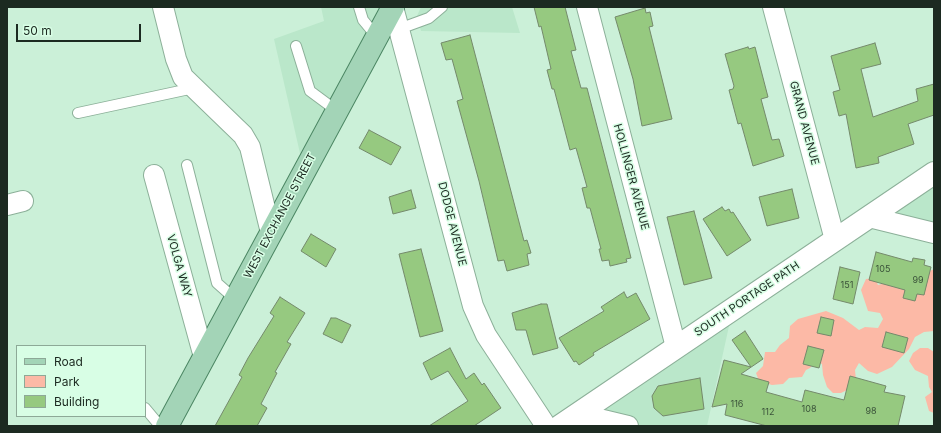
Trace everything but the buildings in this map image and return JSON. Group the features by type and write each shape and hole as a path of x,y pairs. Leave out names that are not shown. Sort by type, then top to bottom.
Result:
{"main road":[{"name":"WEST EXCHANGE STREET","path":"167,426 393,7"},
{"name":"SOUTH PORTAGE PATH","path":"560,426 604,394 934,173"}],"street":[{"path":"163,7 176,59 183,77 243,135 250,147 271,233"},
{"name":"DODGE AVENUE","path":"393,7 473,306 486,335 546,426"},
{"name":"HOLLINGER AVENUE","path":"587,7 676,347"},
{"name":"GRAND AVENUE","path":"773,7 835,240"},
{"name":"VOLGA WAY","path":"154,175 204,356"},
{"path":"869,217 934,233"},
{"path":"578,414 628,426"}],"lane":[{"path":"360,7 363,20 377,37"},
{"path":"399,29 429,18 442,7"},
{"path":"296,46 310,91 337,111"},
{"path":"78,113 194,88"},
{"path":"187,165 217,283 235,299"},
{"path":"146,409 160,426"}],"shaded area":[{"path":"321,7 393,7 304,171 274,39 324,21"},
{"path":"421,7 512,7 520,33 421,31 417,16"},
{"path":"934,173 934,233 869,217"},
{"path":"733,308 707,426 628,426 578,414"}],"green space":[{"path":"934,269 934,331 924,332 915,337 909,349 892,367 877,374 868,371 859,363 855,370 856,380 849,389 841,393 833,393 827,387 823,375 822,364 816,361 806,370 802,377 789,378 783,384 772,385 759,381 756,373 763,366 765,352 775,352 780,345 789,338 790,326 798,319 826,311 843,318 859,330 865,327 878,328 883,319 880,313 868,311 861,290 866,279 875,278 878,285 926,273"},
{"path":"920,348 928,348 934,352 934,413 929,411 925,397 932,392 929,387 928,376 915,370 909,361 913,353"}]}
